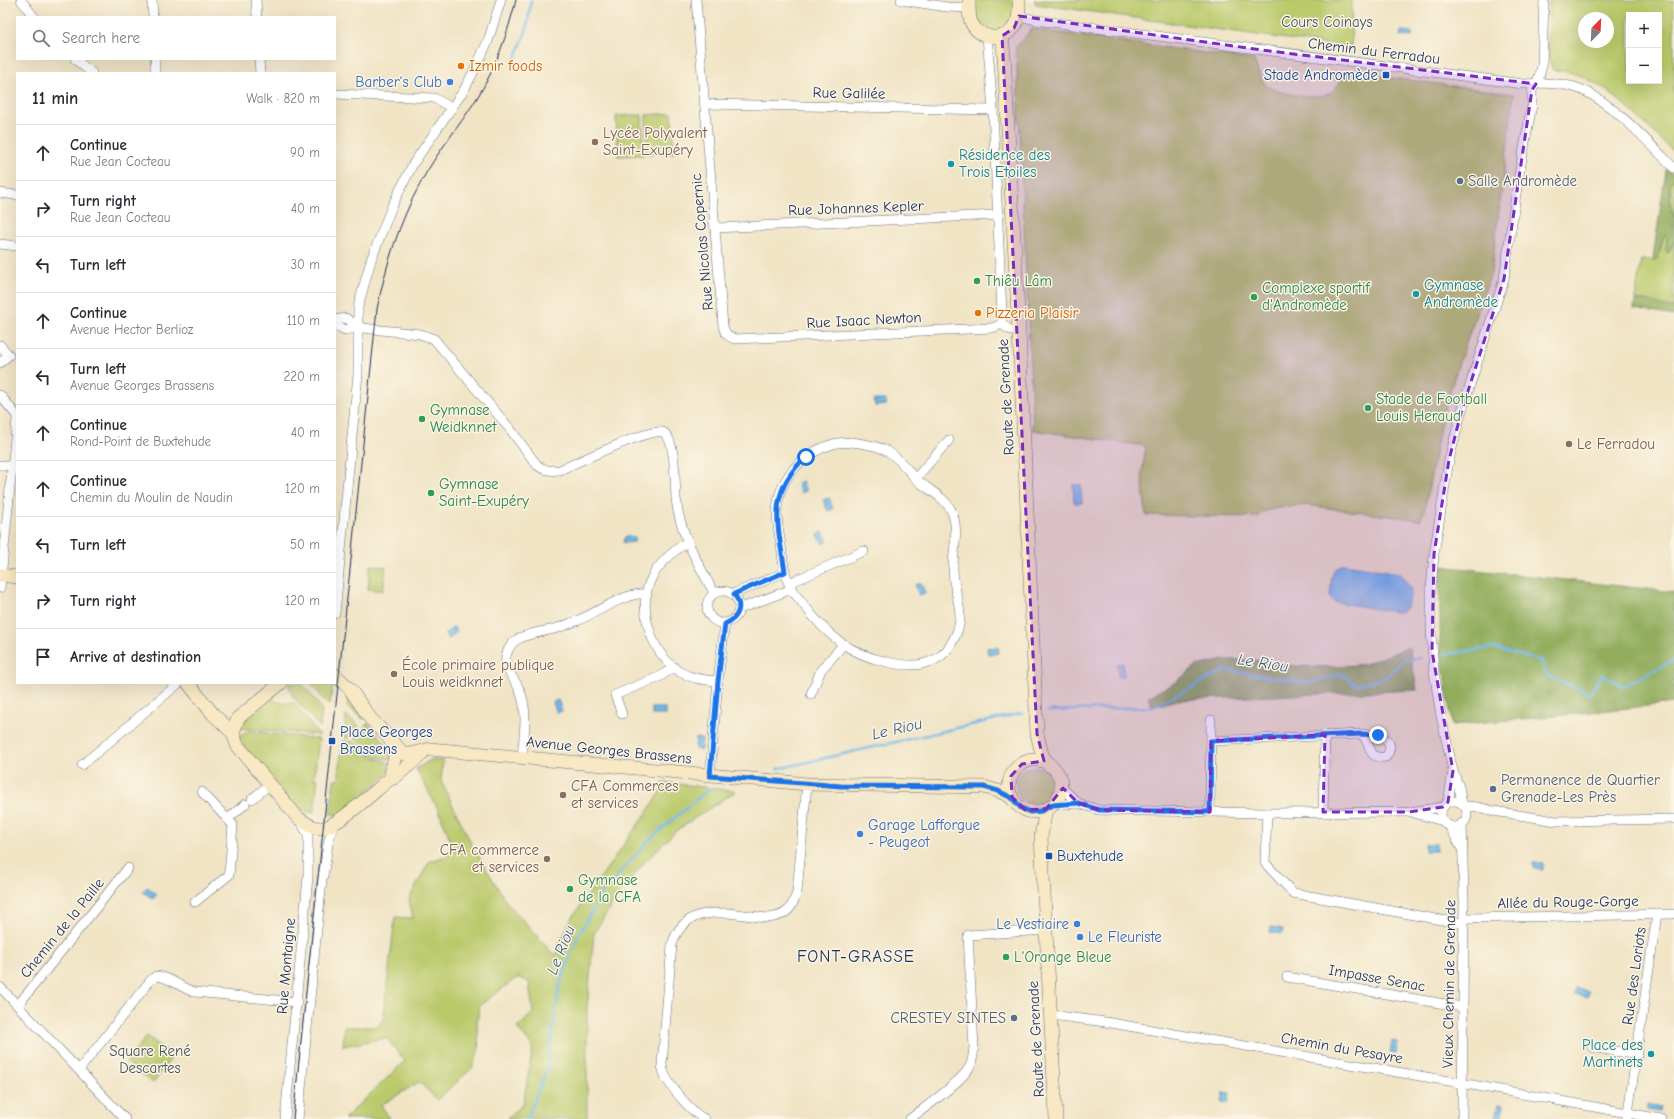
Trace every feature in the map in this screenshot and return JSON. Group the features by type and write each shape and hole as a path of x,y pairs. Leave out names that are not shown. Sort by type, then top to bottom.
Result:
{"main road":[{"path":"969,4 971,20 975,27 980,33 992,37 1002,36 1014,28 1019,16 1019,0"},
{"name":"Route de Grenade","path":"1002,36 1019,332 1036,734"},
{"path":"0,580 16,577"},
{"path":"337,677 350,689 370,718 404,754 410,755 421,752"},
{"path":"189,684 213,714 233,733 238,745 298,818 310,826 318,828 327,827 336,822 390,779 394,778 421,752"},
{"path":"233,733 238,718 280,684"},
{"path":"221,720 238,718"},
{"path":"1036,734 1034,746 1026,762 1016,769 1011,776 1009,786 1012,798 1017,805 1025,810 1036,812 1049,807"},
{"path":"1036,734 1042,754 1048,765 1056,772 1060,786 1058,796 1049,807 1041,837"},
{"path":"390,779 395,756 391,740"},
{"name":"Avenue Georges Brassens","path":"421,752 430,749 807,784 984,787 998,791 1012,798"},
{"path":"1026,762 1037,761 1048,765"},
{"name":"Avenue Georges Brassens","path":"984,787 1011,776"},
{"path":"1025,810 1041,837"},
{"name":"Route de Grenade","path":"1041,837 1056,1119"}],"street":[{"path":"21,0 33,16"},
{"path":"152,0 153,16"},
{"path":"256,0 257,16"},
{"path":"336,603 358,374 358,307 371,260 392,206 413,164 464,90 488,42 501,0"},
{"name":"Rue Nicolas Copernic","path":"696,0 723,326 724,332 728,336"},
{"path":"901,0 947,7 969,4"},
{"path":"1464,820 1463,805 1459,787 1453,771 1438,701 1432,658 1431,596 1434,554 1449,460 1461,413 1504,279 1518,180 1532,105 1532,90 1536,84 1542,65 1544,0"},
{"name":"Chemin du Ferradou","path":"1019,16 1035,20 1517,84 1567,86 1580,89 1598,99 1613,110 1674,168"},
{"path":"987,36 993,110 1002,324 1008,329 1019,332"},
{"path":"77,60 91,72"},
{"path":"155,60 155,72"},
{"path":"259,60 260,72"},
{"path":"336,94 434,98 452,108"},
{"name":"Rue Galilée","path":"705,104 993,110"},
{"path":"0,193 16,195"},
{"name":"Rue Johannes Kepler","path":"714,228 998,215"},
{"path":"0,244 16,246"},
{"path":"336,320 346,318 358,327"},
{"name":"Rue Isaac Newton","path":"728,336 735,339 794,338 992,328 1002,324"},
{"path":"336,326 345,330 358,327 420,334 434,340 510,429 537,465 543,469 552,471 560,470 646,434 662,432 667,434 672,444 679,515 688,541 714,592"},
{"path":"0,345 9,355 0,363"},
{"path":"0,395 16,415"},
{"path":"916,478 949,440"},
{"path":"852,442 870,445 886,451 895,457 951,509 954,517 956,539 953,570 961,616 959,629 948,650 937,659 926,663 911,666 879,660 859,654 843,645 812,615 790,586 785,572 777,512 780,492 786,478 794,467 819,449 834,444 852,442"},
{"path":"0,580 15,467 16,443"},
{"path":"0,465 15,467"},
{"path":"688,541 670,554 658,567 648,586 647,621 650,634 655,643 674,667 692,677 718,681"},
{"path":"739,609 864,551"},
{"path":"734,594 785,572"},
{"path":"721,590 734,594 739,604 739,609 737,616 732,621 725,624 718,623 708,615 706,603 714,592 721,590"},
{"path":"522,758 525,718 524,707 521,694 506,666 509,648 513,642 528,635 556,629 577,621 598,612 624,597 634,594 647,594"},
{"path":"710,776 718,681 725,624"},
{"path":"811,694 821,670 843,645"},
{"path":"622,714 615,695 661,676 674,667"},
{"path":"82,765 178,684"},
{"path":"1210,812 1211,720"},
{"path":"1211,741 1361,734"},
{"path":"1323,812 1325,735"},
{"path":"1446,823 1441,814 1445,805 1453,771"},
{"path":"228,819 270,784"},
{"path":"705,1119 691,1110 667,1079 662,1064 674,936 684,923 699,914 711,913 768,918 776,917 787,912 794,905 797,892 807,784"},
{"path":"1060,786 1078,803 1099,810 1267,813 1409,812 1445,805 1453,801 1463,805 1556,821 1674,819"},
{"path":"194,902 229,875 233,825 202,792"},
{"path":"1049,807 1078,803"},
{"path":"1409,812 1456,826 1478,812 1494,811"},
{"name":"Allée du Rouge-Gorge","path":"1267,813 1266,862 1293,893 1458,923 1468,918 1674,914"},
{"name":"Rue Montaigne","path":"285,1119 307,892 308,834 298,818"},
{"name":"Vieux Chemin de Grenade","path":"1462,1119 1461,1083 1464,921 1462,849 1464,820"},
{"name":"Rue Montaigne","path":"298,1119 322,879 326,864 329,837 336,822"},
{"name":"Vieux Chemin de Grenade","path":"1446,823 1462,849"},
{"name":"Chemin de la Paille","path":"18,1005 128,868"},
{"name":"Rue des Loriots","path":"1628,1116 1657,914"},
{"path":"910,1119 961,1078 972,1062 974,1048 968,935 1047,930"},
{"path":"79,1070 150,981 156,976 164,978 186,990 195,992 297,1002"},
{"name":"Impasse Senac","path":"1287,977 1462,1007"},
{"path":"0,987 125,1119"},
{"name":"Chemin du Pesayre","path":"1051,1015 1105,1022 1461,1083 1628,1116 1661,1119"},
{"path":"1592,1047 1637,1055"}],"highlighted area":[{"path":"1019,16 1262,50 1536,84 1532,90 1504,279 1461,413 1449,460 1434,554 1432,651 1453,771 1448,802 1443,807 1409,812 1323,812 1325,735 1211,741 1210,812 1099,810 1078,803 1063,788 1046,809 1025,810 1012,797 1011,776 1022,764 1044,761 1037,734 1002,36 1014,28"}],"green space":[{"path":"973,0 1015,0 1014,20 999,32 983,29 976,20"},
{"name":"Cours Coinays","path":"1034,0 1352,0 1351,48 1036,4"},
{"path":"1549,0 1674,0 1674,152 1627,107 1601,87 1588,79 1572,73 1553,70 1548,56"},
{"name":"Complexe sportif d'Andromède","path":"1032,29 1254,60 1261,78 1268,87 1273,90 1300,96 1327,95 1334,90 1347,72 1514,94 1491,273 1456,371 1441,422 1424,512 1420,520 1305,505 1273,509 1262,512 1258,517 1146,515 1142,474 1146,446 1033,430 1016,47"},
{"path":"672,113 674,153 647,154 646,115"},
{"path":"642,115 644,155 618,156 616,116"},
{"path":"1666,170 1674,173 1674,180 1670,183 1670,205 1674,217 1674,241 1669,253 1666,252 1667,238 1664,236 1657,260 1654,261 1653,258"},
{"path":"1674,180 1674,217 1670,205 1670,183"},
{"path":"1664,236 1667,238 1666,252 1669,253 1674,241 1674,308 1661,306 1651,301 1635,300 1641,260 1657,260"},
{"path":"1635,300 1651,301 1661,306 1674,308 1674,316 1634,309"},
{"path":"370,565 386,567 383,591 368,589"},
{"path":"1440,566 1674,592 1674,703 1555,716 1452,725 1440,646"},
{"path":"1409,647 1417,690 1176,700 1153,707 1148,697 1176,682 1196,666 1224,660 1253,660 1295,666 1336,667 1365,664"},
{"path":"288,684 303,684 322,710 320,727 293,697"},
{"path":"312,684 333,684 330,704 327,704"},
{"path":"270,697 281,703 294,703 319,735 239,728 241,723"},
{"path":"348,698 364,718 362,719 347,706"},
{"path":"346,715 359,726 351,736 344,738"},
{"path":"368,723 386,744 391,760 376,757 354,738"},
{"path":"248,731 319,739 314,779 318,779 314,812 297,811 243,745 239,737"},
{"path":"343,741 354,742 372,757 391,764 386,776 339,815 330,814 334,780 338,780"},
{"path":"430,760 443,760 441,781 473,847 506,901 555,956 569,922 659,795 662,782 736,791 675,832 642,865 611,906 594,933 587,1010 587,1119 508,1119 509,1116 523,1104 533,1047 517,1028 533,1013 529,982 518,977 480,1005 477,1023 479,1049 472,1068 437,1100 419,1082 381,1105 390,1119 344,1119 405,1061 386,1038 343,1046 344,1027 377,1027 383,1020 395,917 413,918 409,899 429,862 455,852 439,811 416,769"},
{"path":"1031,767 1039,767 1046,770 1051,775 1054,786 1051,797 1046,802 1039,805 1031,805 1024,802 1019,797 1016,790 1016,782 1019,775 1024,770"},
{"name":"Square René Descartes","path":"147,1036 173,1056 153,1083 126,1062"}],"water":[{"path":"1401,31 1413,32 1412,37 1400,36"},
{"path":"874,400 886,400 886,405 875,406"},
{"path":"802,481 806,491 801,493 797,483"},
{"path":"1073,485 1081,485 1082,503 1074,503"},
{"path":"829,498 833,509 828,511 823,500"},
{"path":"823,532 828,542 823,544 818,535"},
{"path":"625,537 635,537 634,542 624,543 623,541"},
{"path":"1344,564 1400,573 1411,589 1409,601 1406,607 1402,612 1395,612 1334,602 1330,596 1332,577 1336,569"},
{"path":"921,583 925,593 919,595 915,585"},
{"path":"454,627 457,632 449,639 445,634"},
{"path":"998,647 999,653 988,654 987,648"},
{"path":"1123,663 1124,676 1118,677 1117,664"},
{"path":"558,700 562,711 557,713 553,702"},
{"path":"652,708 665,708 665,715 652,715"},
{"path":"696,738 702,739 701,750 695,749"},
{"path":"1425,844 1436,844 1436,851 1425,851"},
{"path":"1533,863 1543,863 1543,869 1533,868"},
{"path":"147,887 157,894 153,899 143,892"},
{"path":"1271,927 1283,929 1282,934 1270,932"},
{"path":"1576,989 1589,991 1588,997 1575,995"},
{"path":"1392,1041 1398,1042 1396,1054 1390,1053"},
{"path":"1224,1092 1230,1093 1228,1104 1222,1102"},
{"path":"1499,1104 1504,1105 1501,1119 1496,1119"},
{"path":"1648,1104 1661,1107 1660,1112 1647,1110"}],"waterway":[{"path":"514,63 527,28 531,0"},
{"name":"Le Riou","path":"1444,654 1493,648 1542,661 1547,676 1590,693 1602,674 1623,686 1674,660"},
{"name":"Le Riou","path":"1048,711 1153,707 1225,670 1308,683 1343,674 1355,685 1386,678 1404,659 1420,658"},
{"name":"Le Riou","path":"777,769 1023,713"},
{"name":"Le Riou","path":"527,1119 547,1070 559,987 578,936 603,892 650,839 710,788"}],"tram line":[{"path":"293,1119 377,309 389,260 412,199 440,151 484,87 505,38 516,0"}],"place":[{"name":"Izmir foods","path":"461,66"},
{"name":"Stade Andromède","path":"1386,75"},
{"name":"Barber's Club","path":"450,82"},
{"name":"Lycée Polyvalent Saint-Exupéry","path":"595,142"},
{"name":"Résidence des Trois Etoiles","path":"951,164"},
{"name":"Salle Andromède","path":"1460,181"},
{"name":"Thiêu Lâm","path":"977,281"},
{"name":"Gymnase Andromède","path":"1416,294"},
{"name":"Complexe sportif d'Andromède","path":"1254,297"},
{"name":"Pizzeria Plaisir","path":"978,313"},
{"name":"Stade de Football Louis Heraud","path":"1368,408"},
{"name":"Gymnase Weidknnet","path":"422,419"},
{"name":"Le Ferradou","path":"1569,444"},
{"name":"Gymnase Saint-Exupéry","path":"431,493"},
{"name":"École primaire publique Louis weidknnet","path":"394,674"},
{"name":"Place Georges Brassens","path":"332,741"},
{"name":"Permanence de Quartier Grenade-Les Près","path":"1493,789"},
{"name":"CFA Commerces et services","path":"563,795"},
{"name":"Garage Lafforgue - Peugeot","path":"860,834"},
{"name":"Buxtehude","path":"1049,856"},
{"name":"CFA commerce et services","path":"547,859"},
{"name":"Gymnase de la CFA","path":"570,889"},
{"name":"Le Vestiaire","path":"1077,924"},
{"name":"Le Fleuriste","path":"1080,937"},
{"name":"L'Orange Bleue","path":"1006,957"},
{"name":"CRESTEY SINTES","path":"1014,1018"},
{"name":"Place des Martinets","path":"1651,1054"}],"district":[{"name":"FONT-GRASSE","path":"856,956"}],"route":[{"path":"806,457 794,467 786,478 780,492 777,512 785,572 734,594 739,604 739,609 737,616 732,621 725,624 718,681 710,776 841,786 984,787 998,791 1012,798 1017,805 1030,812 1041,811 1052,805 1064,803 1078,803 1099,810 1210,812 1211,741 1361,734 1378,735"}]}
